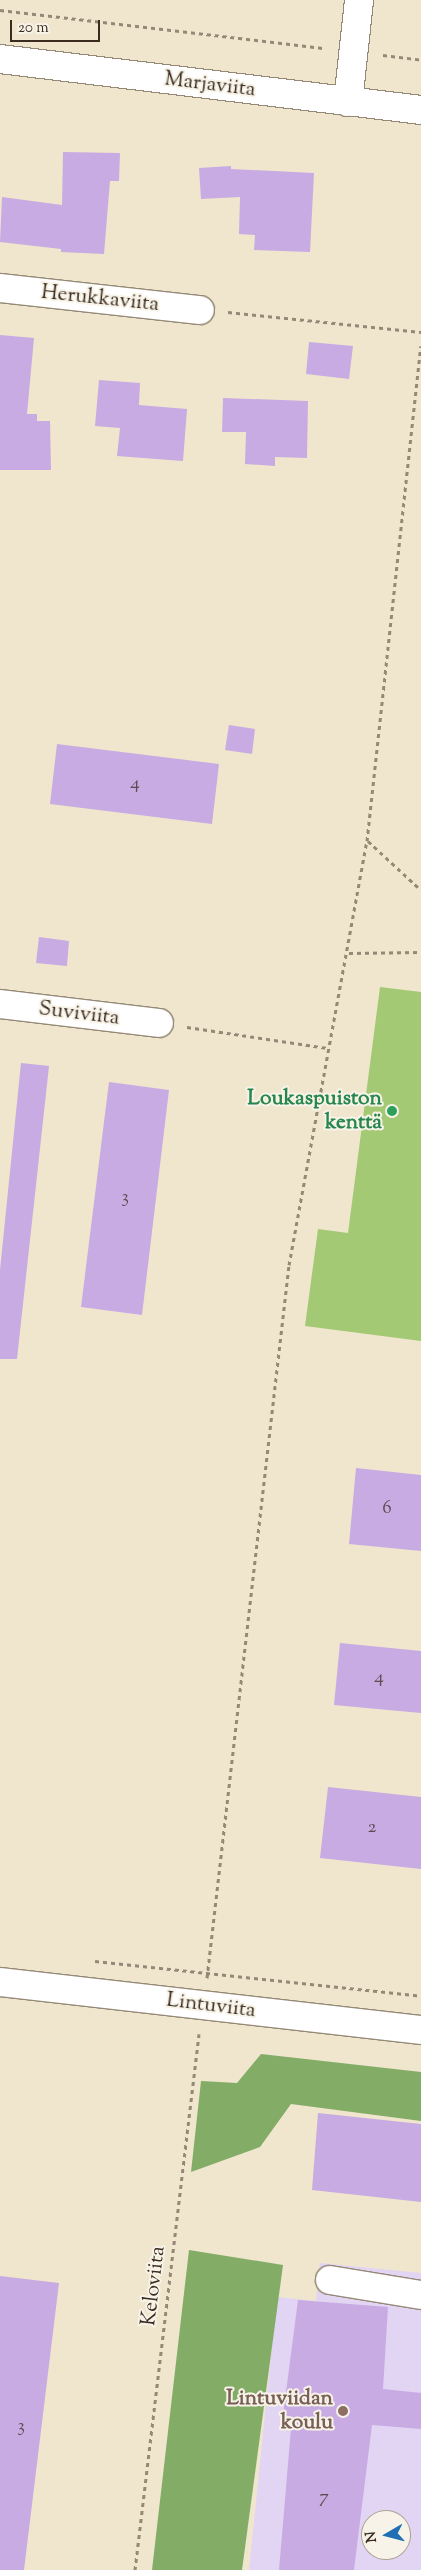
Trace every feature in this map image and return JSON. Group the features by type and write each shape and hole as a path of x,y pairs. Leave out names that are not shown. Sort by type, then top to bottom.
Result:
{"street":[{"path":"348,102 359,0"},
{"name":"Marjaviita","path":"0,59 421,110"},
{"name":"Herukkaviita","path":"0,288 200,310"},
{"name":"Suviviita","path":"0,1004 159,1023"},
{"name":"Lintuviita","path":"0,1982 421,2030"},
{"path":"330,2280 421,2295"}],"path":[{"path":"0,10 421,60"},
{"path":"200,310 421,332"},
{"name":"Keloviita","path":"135,2570 208,1973 289,1265 327,1048 349,953 367,841 421,346"},
{"path":"367,841 421,890"},
{"path":"349,953 421,952"},
{"path":"159,1023 327,1048"},
{"path":"89,1960 421,1996"}],"shaded area":[{"name":"Lintuviidan koulu","path":"320,2263 421,2273 421,2570 249,2570 277,2297 316,2301"}],"green space":[{"name":"Loukaspuiston kenttä","path":"380,987 421,992 421,1341 305,1326 318,1229 348,1233"},
{"path":"261,2054 421,2072 421,2121 291,2104 260,2147 191,2172 201,2081 237,2083"},
{"path":"189,2250 283,2265 242,2570 152,2570"}],"building":[{"path":"63,152 120,153 119,181 110,181 104,254 61,252 61,249 0,242 2,197 62,205"},
{"path":"231,166 231,169 314,173 310,252 254,250 255,235 239,234 240,197 201,199 199,168"},
{"path":"0,335 34,338 27,414 37,414 37,421 50,421 51,470 0,470"},
{"path":"309,342 353,346 349,379 306,374"},
{"path":"99,380 140,383 139,405 187,409 183,461 117,456 120,428 95,426"},
{"path":"223,398 308,401 307,458 275,457 275,466 245,464 246,432 222,432"},
{"path":"229,725 255,729 252,754 225,750"},
{"path":"57,744 219,764 212,824 50,804"},
{"path":"39,937 69,941 67,966 36,963"},
{"path":"21,1063 49,1066 17,1359 0,1359 0,1270"},
{"path":"109,1082 169,1090 142,1315 81,1307"},
{"path":"356,1468 421,1475 421,1551 349,1544"},
{"path":"340,1643 421,1651 421,1713 334,1705"},
{"path":"328,1787 421,1797 421,1869 320,1858"},
{"path":"318,2113 421,2124 421,2202 312,2190"},
{"path":"0,2276 59,2283 24,2570 0,2570"},
{"path":"298,2300 388,2307 383,2389 421,2393 421,2429 372,2425 354,2570 279,2570 292,2417 283,2415"}],"place":[{"name":"Loukaspuiston kenttä","path":"392,1111"},
{"name":"Lintuviidan koulu","path":"343,2411"}]}
